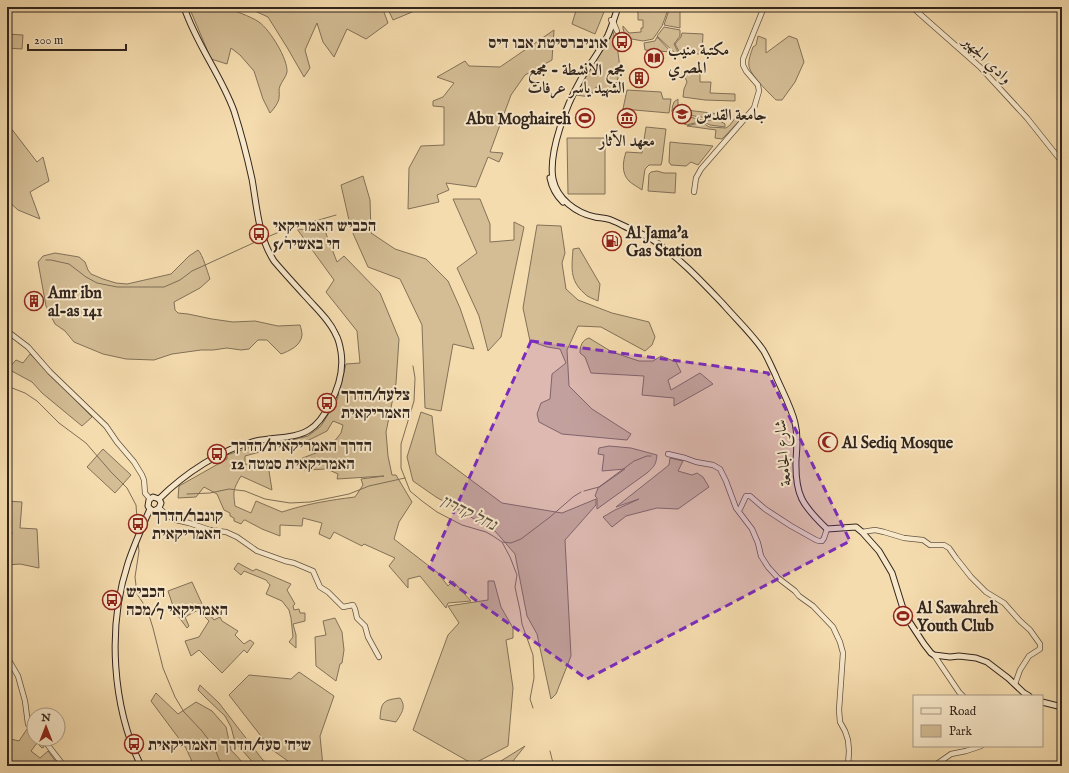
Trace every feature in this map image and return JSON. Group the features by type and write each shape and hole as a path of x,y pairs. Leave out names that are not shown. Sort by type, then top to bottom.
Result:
{"main road":[{"path":"159,499 177,482 224,452 248,443 297,435 309,430 324,415 337,391 341,377 342,360 340,345 336,335 327,321 274,260 268,250 259,223 250,169 234,112 223,86 196,37 184,7"},
{"path":"612,22 615,7"},
{"path":"612,22 618,7"},
{"name":"شارع الجامعة","path":"612,22 573,88 552,150 549,165 551,184 558,197 574,212 586,217 616,223 652,239 685,264 732,314 763,350 790,407 797,429 798,445 796,462 798,492 811,514 826,529"},
{"path":"141,766 129,738 120,705 117,678 116,634 119,602 128,564 140,530 150,510 148,504 150,499 154,497 159,499"},
{"path":"150,510 154,511 159,508 161,503 159,499"},
{"path":"826,529 856,527 862,532 878,551 892,573 905,615 931,653 934,655 950,657 959,656 976,658 987,662 1027,695"},
{"path":"1043,702 1062,707"}],"street":[{"path":"694,192 696,178 701,169 754,108 758,85 746,71 743,65 743,59 764,7"},
{"name":"وادي الجهير","path":"912,7 980,67 1027,118 1062,162"},
{"path":"7,331 28,347 54,376 106,426 134,462 142,475 145,493 150,499"},
{"path":"668,454 713,465 720,469 736,508 752,529 762,556 768,567 778,578 813,606 836,632 843,653 840,722 848,740 848,766"},
{"path":"738,510 740,509 746,496 750,496 765,509 791,526 820,541 824,538 826,529"},
{"path":"159,508 171,518 210,530 226,532 237,537 258,551 313,571 320,587 328,592 343,607 353,605 356,609 357,618 365,626 368,637 379,657"},
{"path":"862,532 875,530 904,538 923,540 930,545 944,545 949,548 986,592 1004,603 1030,630 1040,644 1040,649 1029,656 1020,670 1015,684"},
{"path":"934,655 962,695"},
{"path":"7,657 18,676 26,709"},
{"path":"49,747 64,766"},
{"path":"934,766 951,754 978,747"}],"highlighted area":[{"path":"531,341 768,373 850,541 587,679 429,567"}],"green space":[{"path":"214,6 226,8 256,20 268,31 278,45 287,66 286,76 279,87 278,102 270,113 263,99 254,71 240,55 231,48 227,64 211,59 189,7"},
{"path":"246,7 346,7 349,11 355,7 382,7 388,23 366,39 347,29 334,57 323,42 317,23 305,50 310,68 304,77 268,17"},
{"path":"387,7 424,7 393,20"},
{"path":"577,7 606,7 595,34 572,24"},
{"path":"626,7 669,7 662,26 653,39 643,41 626,38 623,26 629,33 641,32 641,28 643,28 643,20 638,20 636,8 626,9"},
{"path":"670,7 677,7 680,12 680,28 664,25"},
{"path":"664,27 680,30 680,36 674,44 680,56 678,56 657,36"},
{"path":"612,29 617,45 620,68 615,92 596,87 590,97 576,95 591,64"},
{"path":"554,30 552,60 525,75 511,95 490,152 503,153 499,162 488,157 476,187 446,183 449,190 437,195 439,202 408,209 409,168 421,146 444,145 444,107 433,106 433,101 443,97 454,83 437,77 465,61 469,66 500,67"},
{"path":"682,33 703,34 702,54 680,53 675,44 681,37"},
{"path":"7,34 23,35 22,49 7,48"},
{"path":"758,36 766,39 766,53 789,36 797,39 804,62 795,82 782,100 776,100 760,84 750,70 749,59 753,47 756,45"},
{"path":"657,37 671,52 645,50 644,43 655,41"},
{"path":"683,72 700,73 700,82 711,82 710,93 735,94 735,101 705,100 683,97 687,82"},
{"path":"627,90 661,92 663,99 671,99 669,113 623,109"},
{"path":"678,99 678,109 719,114 717,118 711,118 683,113 672,108 674,102"},
{"path":"672,109 683,115 703,120 719,121 725,124 725,127 710,125 702,121 687,125 676,121"},
{"path":"745,115 722,139 715,138 716,130 687,126 702,122 709,127 726,128 736,117"},
{"path":"7,123 37,162 43,157 49,181 30,192 40,219 18,210 7,200"},
{"path":"646,127 666,129 661,165 649,165 645,169 642,190 626,178 624,163 626,152 642,153"},
{"path":"567,138 605,138 605,194 568,194"},
{"path":"670,142 713,146 698,165 691,162 686,166 671,165 669,162"},
{"path":"657,171 664,173 676,173 675,193 648,191 649,174"},
{"path":"363,176 370,200 371,233 395,249 426,259 448,281 460,308 474,349 453,344 441,411 425,408 422,325 400,279 368,267 351,229 341,185"},
{"path":"453,199 480,199 490,224 490,242 514,240 514,222 524,227 501,337 488,351 479,316 457,268 477,253"},
{"path":"537,225 561,226 565,253 562,263 566,289 578,300 612,313 649,322 655,337 652,345 645,351 601,327 578,326 567,350 569,386 592,409 631,434 627,440 562,434 539,422 537,414 541,403 550,399 552,374 566,363 560,349 547,347 530,341 523,308"},
{"path":"297,229 325,231 337,262 344,256 380,293 399,339 396,383 386,432 388,456 392,475 396,475 412,502 399,522 394,539 438,573 448,586 453,581 471,601 448,603 446,608 420,576 408,579 408,588 389,566 395,558 364,544 362,546 334,532 330,539 319,534 322,523 303,518 302,526 280,525 280,536 245,520 241,524 234,521 234,518 230,516 230,513 224,510 217,494 204,487 196,497 178,498 179,486 227,459 227,455 254,446 283,442 308,436 321,426 337,400 346,364 360,363 357,331 326,292 334,280","holes":["333,421 343,425 341,433 329,448 300,459 304,470 327,469 338,474 337,479 384,476 361,479 363,485 355,497 336,499 282,512 256,501 251,513 235,506 234,490 241,476 272,490 269,471 265,466 245,464 245,456 278,447 305,442 327,431"]},
{"path":"579,248 600,284 598,301 585,294 579,288 574,278 572,272 573,249"},
{"path":"198,250 210,279 200,288 174,302 175,310 178,313 233,322 255,321 278,326 300,325 302,335 297,345 291,350 281,354 267,340 258,340 249,349 241,350 227,348 201,350 172,354 154,360 126,359 103,354 74,342 65,331 55,324 46,306 38,262 43,256 55,253 79,257 85,262 91,274 116,283 127,284 171,274 189,256"},
{"path":"589,338 612,352 639,361 653,361 661,356 676,362 681,372 668,380 671,390 700,373 713,384 674,406 674,398 642,395 644,376 591,373 585,357 580,353 582,344"},
{"path":"30,354 92,417 82,426 42,393 32,382 8,369 16,360 23,363"},
{"path":"421,412 432,416 436,454 502,503 562,513 596,499 596,505 565,540 571,656 556,694 551,699 537,634 527,616 515,554 495,531 436,497 413,481 407,457"},
{"path":"609,446 631,448 657,455 656,461 655,465 647,473 597,509 597,498 595,496 598,488 625,469 602,471 604,455 598,454 599,448"},
{"path":"103,449 131,475 115,493 87,467"},
{"path":"670,458 683,461 678,471 692,475 697,473 703,477 709,487 678,509 657,508 626,516 612,527 603,517 639,499 616,507 669,465"},
{"path":"7,501 22,502 20,528 37,529 39,568 20,564 7,565 7,555 9,554 12,532 7,531"},
{"path":"238,563 253,571 256,569 291,584 287,590 295,604 293,606 294,610 299,609 300,613 305,613 305,621 293,624 296,635 296,648 289,642 293,637 289,610 282,601 266,594 270,585 266,580 244,571 241,575 234,569"},
{"path":"488,581 494,581 501,607 513,628 513,638 506,640 513,688 508,746 473,764 413,730 448,635 459,623 448,606 488,600"},
{"path":"192,582 203,606 214,620 220,617 222,621 238,631 235,635 244,644 250,640 254,643 247,653 244,650 222,673 199,650 191,656 185,641 199,637 209,621 198,610 185,617 189,626 187,628 175,612 168,591"},
{"path":"335,618 342,632 344,650 342,663 340,664 336,681 316,666 315,637 326,635 323,621"},
{"path":"299,672 334,696 320,736 323,766 295,766 271,749 229,695 249,675 291,679"},
{"path":"200,685 219,703 262,759 270,766 256,766 235,742 231,727 225,716 198,690"},
{"path":"156,693 178,714 196,702 212,711 226,727 231,750 246,766 232,766 228,762 215,766 194,766 186,748 151,701"},
{"path":"400,698 403,707 396,722 380,719 382,705 386,701"},
{"path":"26,730 26,747 34,747 31,751 40,758 48,751 59,766 7,766 7,738 19,741"},
{"path":"525,746 509,766 491,766 496,764"}],"waterway":[{"path":"265,238 284,230 336,215"},
{"path":"46,260 69,264 86,277 97,283 117,287 164,287 180,280 192,271 262,239"},
{"name":"נחל קדרון","path":"413,366 415,378 414,401 401,444 401,468 410,491 437,512 462,525 486,532 502,542 517,575 515,587 522,624 533,655 534,678 530,699 533,708"},
{"path":"7,386 25,393 37,401 59,423 86,443 127,488 136,505 138,532"},
{"path":"584,491 599,487 634,461 651,456"},
{"path":"187,494 210,493 229,489 245,491 265,499 290,503 310,502 349,494 369,486 405,478"},
{"path":"503,542 511,543 521,539 581,492"},
{"path":"138,543 139,551 135,577 137,594 147,609 163,668 175,697 184,712 202,731 214,747 222,766"},
{"name":"נחל קדרון","path":"550,751 553,763 556,766"},
{"path":"544,766 553,763"}],"place":[{"name":"אוניברסיטת אבו דיס","path":"622,42"},
{"name":"مكتبة منيب المصري","path":"654,58"},
{"name":"مجمع الانشطة - مجمع الشهيد ياسر عرفات","path":"639,78"},
{"name":"جامعة القدس","path":"682,114"},
{"name":"Abu Moghaireh","path":"585,118"},
{"name":"معهد الآثار","path":"627,118"},
{"name":"הכביש האמריקאי 5/חי באשיר","path":"259,234"},
{"name":"Al Jama'a Gas Station","path":"612,241"},
{"name":"Amr ibn al-as 141","path":"34,301"},
{"name":"צלעה/הדרך האמריקאית","path":"327,403"},
{"name":"Al Sediq Mosque","path":"828,442"},
{"name":"הדרך האמריקאית/הדרך האמריקאית סמטה 12","path":"217,454"},
{"name":"קונבר/הדרך האמריקאית","path":"138,524"},
{"name":"הכביש האמריקאי 7/מכה","path":"112,600"},
{"name":"Al Sawahreh Youth Club","path":"903,616"},
{"name":"שיח׳ סעד/הדרך האמריקאית","path":"134,744"}]}
